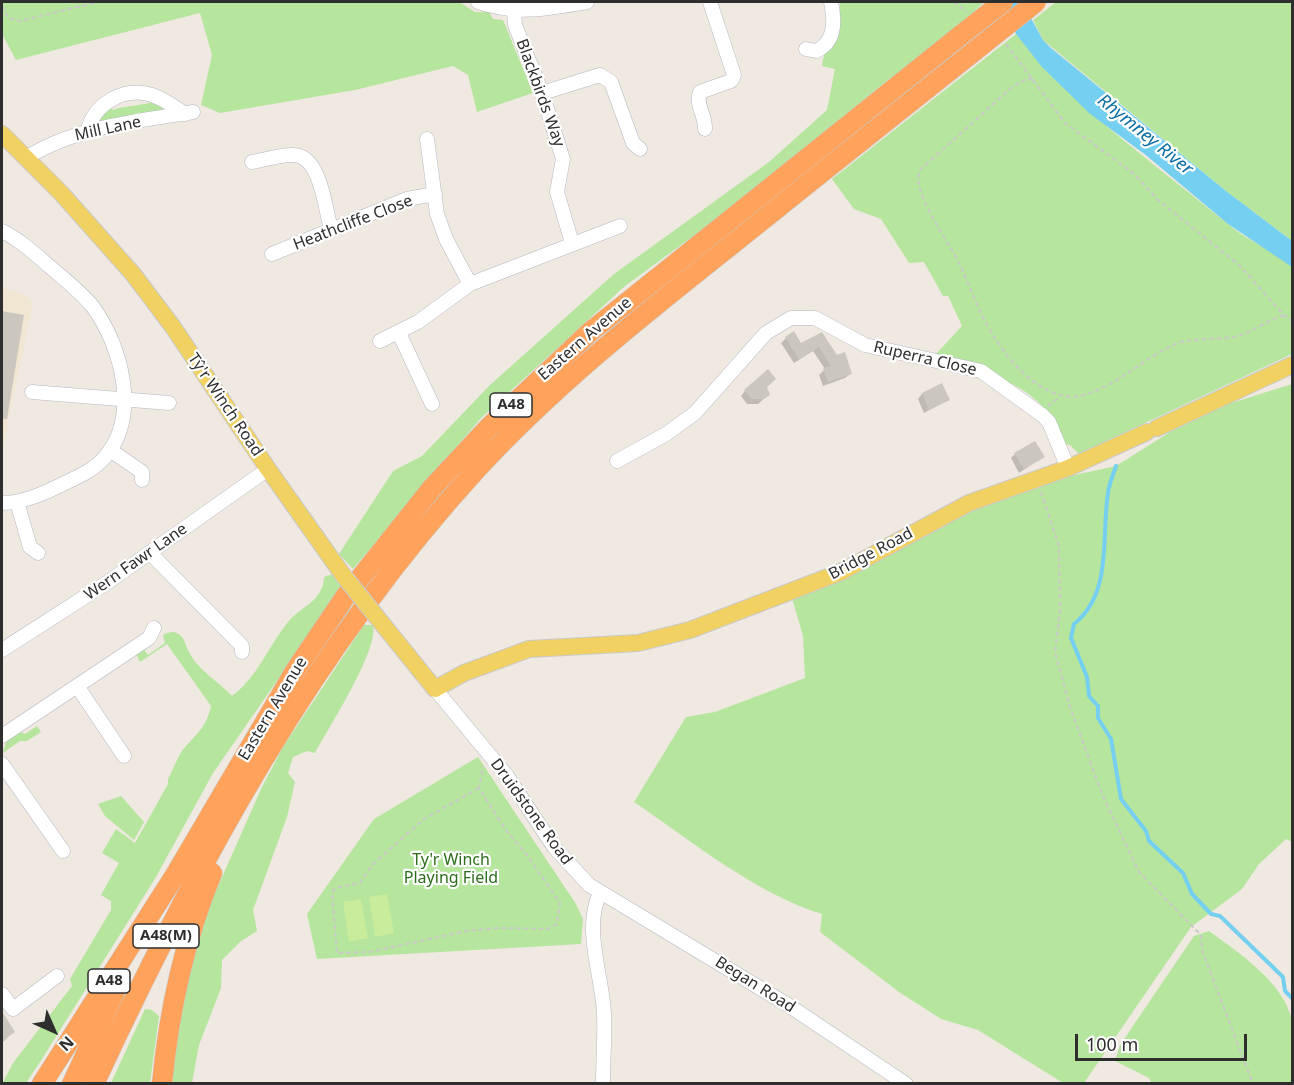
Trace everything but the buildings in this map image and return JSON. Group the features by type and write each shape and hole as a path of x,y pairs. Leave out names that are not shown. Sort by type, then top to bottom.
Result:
{"highway":[{"name":"Eastern Avenue","path":"174,877 258,731 333,615 399,527 461,456 556,362 599,325 1003,2"},
{"name":"Eastern Avenue","path":"246,793 312,684 386,578 448,502 505,440 556,390 639,318 1036,2"},
{"name":"A48","path":"162,1083 170,1016 182,958 204,892 246,793"},
{"name":"A48(M)","path":"94,1083 166,937 246,793"},
{"name":"A48","path":"42,1083 174,877"},
{"name":"A48(M)","path":"72,1083 113,996 174,877"}],"main road":[{"name":"Tŷ'r Winch Road","path":"2,134 133,274 173,327 268,469 343,575 435,689"},
{"name":"Bridge Road","path":"435,689 464,673 529,649 638,643 690,630 841,572 969,503 1068,468 1293,364"}],"street":[{"path":"478,2 514,11 539,10 587,2"},
{"path":"705,129 706,122 698,102 700,92 731,81 734,75 710,2"},
{"path":"806,49 816,51 830,40 834,26 831,2"},
{"name":"Blackbirds Way","path":"514,11 515,25 542,93 563,159 557,192 572,243"},
{"path":"542,93 600,75 606,77 611,82 633,143 640,149"},
{"name":"Mill Lane","path":"26,158 45,146 87,132 189,113 155,96 133,94 103,104 93,115 87,132"},
{"path":"427,139 440,226 470,284"},
{"path":"252,162 294,155 311,164 316,172 331,229"},
{"name":"Heathcliffe Close","path":"272,254 407,200 435,194"},
{"path":"380,341 399,333 433,312 470,284 620,226"},
{"path":"2,231 28,248 85,298 94,309 115,348 122,376 123,401 120,427 110,450 89,471 48,491 16,502 2,503"},
{"name":"Ruperra Close","path":"617,461 680,425 705,403 766,333 785,321 804,316 827,323 865,345 968,367 993,378 1042,414 1048,422 1068,468"},
{"path":"399,333 432,404"},
{"path":"32,392 169,403"},
{"path":"110,450 142,472 142,480"},
{"name":"Wern Fawr Lane","path":"2,650 150,553 268,469"},
{"path":"16,502 30,547 38,553"},
{"path":"150,553 242,646 242,652"},
{"path":"2,736 149,638 154,628"},
{"path":"77,686 124,756"},
{"name":"Druidstone Road","path":"435,689 507,776 554,847 578,875 600,893"},
{"path":"2,765 63,851"},
{"path":"600,893 595,904 593,924 604,1013 603,1083"},
{"name":"Began Road","path":"600,893 788,1005 906,1083"},
{"path":"2,994 13,1009 57,975"}],"path":[{"path":"2,6 8,18 20,21 98,2"},
{"path":"954,2 972,16"},
{"path":"1000,38 1009,46 1073,131 1133,173 1158,200 1239,265 1284,315 1293,321"},
{"path":"1033,79 1025,80 1011,88 920,170 917,177 918,189 950,244 997,341 1012,361 1046,390 1060,397 1082,396 1105,388 1172,345 1240,335 1284,315"},
{"path":"1046,408 1060,397"},
{"path":"1036,478 1059,546 1060,610 1055,652 1070,707 1102,794 1139,872 1201,935 1202,950 1252,1083"},
{"path":"479,788 424,819 372,865 360,883 335,888 332,893 337,953 370,952 401,947 438,935 466,931 499,928 547,929 557,924 560,903 495,815 479,788 483,765"}],"shaded area":[{"path":"2,287 25,295 31,301 32,307 2,451"}],"green space":[{"path":"2,2 459,2 475,12 489,12 493,19 503,20 533,93 477,112 468,75 453,66 355,90 220,113 201,105 212,55 200,13 16,60 2,34"},
{"path":"840,2 984,2 949,35 888,80 711,223 625,286 481,418 353,569 339,554 393,471 422,456 490,385 614,274 769,162 827,110 835,69 822,66 838,19"},
{"path":"1056,2 1292,2 1292,241 1226,191 1043,40 1033,20"},
{"path":"1016,34 1064,87 1116,134 1235,230 1277,255 1292,267 1292,354 1079,454 1070,445 1065,444 1057,424 1045,408 1030,395 994,375 935,355 962,326 948,296 943,296 924,262 909,263 881,219 854,209 832,179"},
{"path":"155,100 165,106 164,113 99,126 96,116 110,105 113,110"},
{"path":"1292,384 1292,842 1286,839 1259,864 1242,889 1191,927 1084,1083 1063,1083 978,1030 941,1019 899,992 820,932 822,914 774,894 749,880 634,802 686,717 715,712 805,678 803,636 792,598 897,551 944,521 1065,477 1116,466 1178,427 1225,405"},
{"path":"335,573 342,582 335,597 213,773 156,877 42,1059 26,1083 2,1084 13,1063 72,986 70,979 111,910 111,901 101,895 119,863 102,853 116,829 135,843 168,784 168,779 183,749 202,728 209,713 211,706 167,644 140,662 136,654 143,648 148,655 165,643 163,635 176,632 203,670 232,696 256,671 293,616 316,598 323,585 324,577"},
{"path":"364,625 373,625 373,637 352,689 315,753 307,751 293,757 288,773 295,782 287,817 253,910 257,931 241,941 222,960 221,988 199,1045 192,1083 170,1084 186,975 204,918 261,789 283,747"},
{"path":"37,726 41,732 27,741 20,741 3,753 6,742 20,732 25,734"},
{"name":"Ty'r Winch Playing Field","path":"478,757 576,904 583,919 581,944 317,959 307,914 374,819"},
{"path":"121,796 144,822 134,840 105,816 98,804"},
{"path":"387,894 394,933 375,937 369,897"},
{"path":"361,899 368,938 349,942 343,902"},
{"path":"1209,931 1259,970 1281,995 1288,1008 1293,1030 1292,1083 1152,1083 1149,1078 1115,1061 1120,1045 1194,936"},
{"path":"145,1009 152,1010 159,1016 150,1083 111,1083"}],"water":[{"name":"Rhymney River","path":"1002,2 1022,2 1043,40 1051,48 1226,191 1292,241 1292,267 1228,224 1147,156 1089,113 1042,67 1016,34"}],"waterway":[{"path":"1116,466 1108,493 1100,581 1095,597 1074,624 1071,638 1087,677 1089,696 1098,706 1098,718 1111,739 1121,799 1146,831 1149,841 1183,873 1192,894 1211,914 1220,916 1283,977 1285,991 1292,998"}]}
